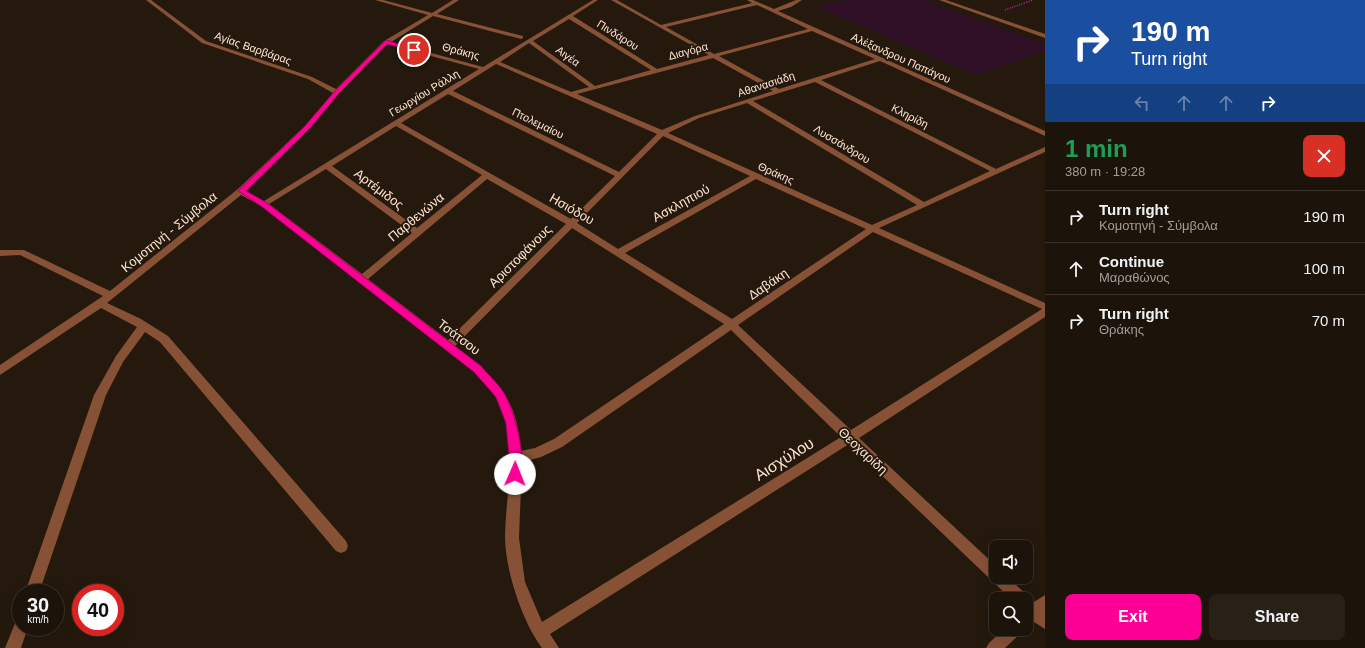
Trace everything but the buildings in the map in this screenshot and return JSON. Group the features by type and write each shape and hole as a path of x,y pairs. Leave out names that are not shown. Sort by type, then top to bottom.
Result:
{"street":[{"name":"Αγίας Βαρβάρας","path":"148,0 204,42 310,78 337,92"},
{"path":"377,0 521,37"},
{"name":"Κομοτηνή - Σύμβολα","path":"0,371 111,296 241,191 307,127 337,92 386,42 457,0"},
{"name":"Γεωργίου Ράλλη","path":"264,204 596,0"},
{"path":"616,1 627,0"},
{"name":"Αλέξανδρου Παπάγου","path":"749,0 878,60 1045,134"},
{"path":"774,11 789,6 800,0"},
{"path":"941,0 1045,36"},
{"path":"616,1 714,54 778,91"},
{"path":"662,26 756,4"},
{"name":"Πινδάρου","path":"569,16 655,70"},
{"name":"Διαγόρα","path":"571,94 714,54 812,29"},
{"path":"1036,33 1045,30"},
{"name":"Αιγέα","path":"530,41 594,87"},
{"name":"Θράκης","path":"386,42 484,69"},
{"name":"Αθανασιάδη","path":"662,133 697,117 878,60"},
{"name":"Θράκης","path":"496,62 662,133 1045,307"},
{"name":"Κληρίδη","path":"814,79 997,172"},
{"name":"Πτολεμαίου","path":"448,91 619,175"},
{"name":"Λυσσάνδρου","path":"748,101 924,205"},
{"name":"Ησιόδου","path":"396,123 571,222 731,324"},
{"name":"Αριστοφάνους","path":"448,347 571,222 662,133"},
{"name":"Δαβάκη","path":"516,458 537,453 558,443 873,228 997,172 1045,148"},
{"name":"Αρτέμιδος","path":"327,166 418,232"},
{"name":"Παρθενώνα","path":"362,279 487,175"},
{"name":"Ασκληπιού","path":"620,252 756,176"},
{"name":"Τσάτσου","path":"241,191 264,204 478,369 500,395 511,423 516,458 512,538 518,582 539,632 551,648"},
{"path":"0,253 21,252 111,296"},
{"path":"100,304 144,326 164,339 341,546"},
{"name":"Αισχύλου","path":"539,632 849,438 1045,312"},
{"name":"Θεοχαρίδη","path":"731,324 849,438 989,569"},
{"path":"35,584 100,395 113,368 128,344 144,326"},
{"name":"Θεοχαρίδη","path":"1005,584 1014,592"},
{"path":"1033,614 1045,602"},
{"path":"13,648 17,636"},
{"path":"994,648 1007,636"}],"path":[{"path":"987,16 1032,0"}],"shaded area":[{"path":"845,0 924,0 1045,44 1045,51 977,75 816,7"}],"route":[{"path":"414,50 386,42 337,92 307,127 241,191 264,204 478,369 500,395 511,423 516,458 515,474"}]}
